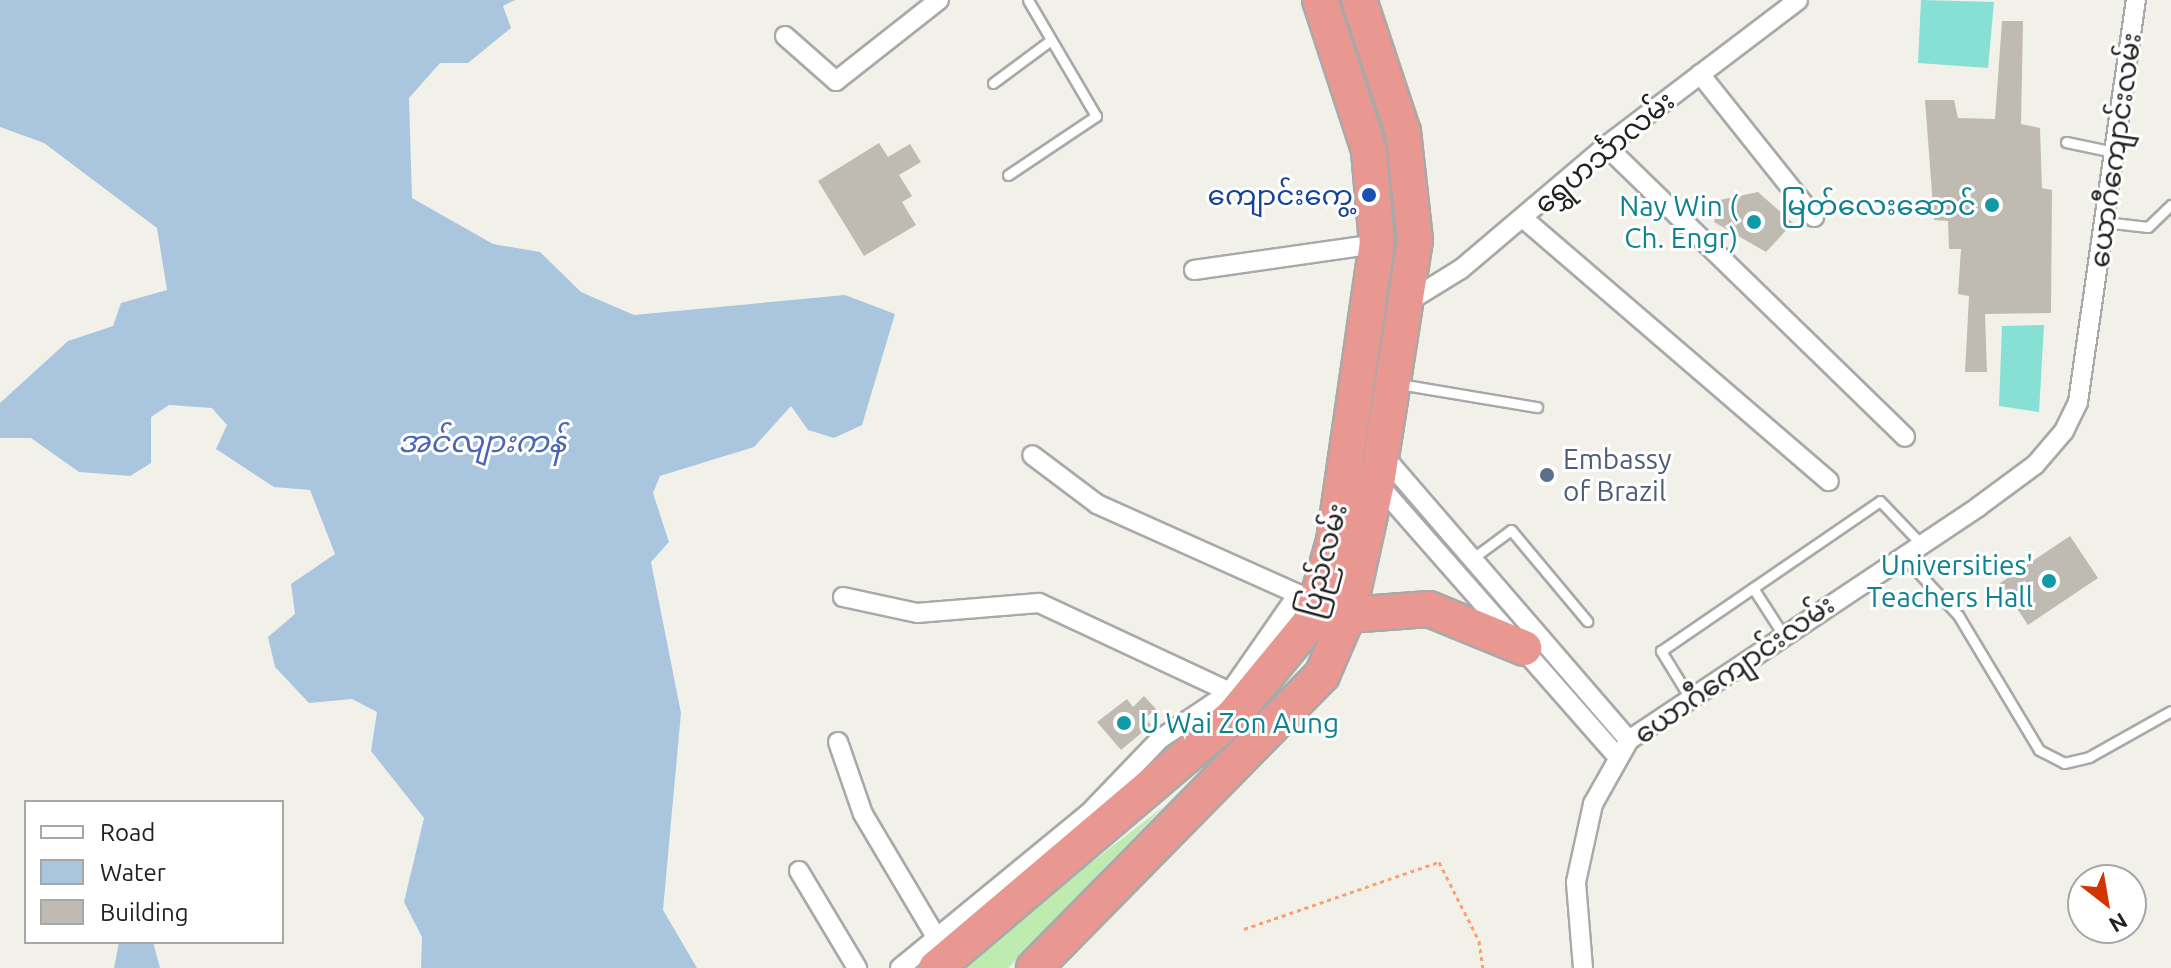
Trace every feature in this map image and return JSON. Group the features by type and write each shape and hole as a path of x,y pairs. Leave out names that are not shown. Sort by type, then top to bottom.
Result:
{"highway":[{"name":"ပြည်လမ်း","path":"944,951 1233,716 1311,621 1343,477 1377,244 1369,150 1320,0"},
{"name":"ပြည်လမ်း","path":"1034,968 1322,675 1348,615 1409,301 1414,187 1359,0"},
{"path":"1343,477 1379,468"},
{"path":"1348,615 1429,609 1524,648"}],"street":[{"path":"785,36 836,81 939,0"},
{"name":"ရွှေဟင်္သာလမ်း","path":"1409,301 1524,219 1606,146 1798,0"},
{"name":"ယောဂီကျောင်းလမ်း","path":"1583,968 1576,882 1593,804 1617,756 1629,740 1688,695 1921,544 2035,465 2064,431 2078,402 2136,0"},
{"path":"1700,74 1814,217"},
{"path":"1606,146 1905,437"},
{"path":"1524,219 1829,481"},
{"path":"1194,270 1377,244"},
{"path":"900,968 944,951 1089,813 1160,739 1230,692 1298,594 1097,504 1032,455"},
{"path":"1379,468 1473,558 1629,740"},
{"path":"1379,468 1524,648 1617,756"},
{"path":"843,597 917,613 1039,603 1230,692"},
{"path":"838,742 863,814 944,951"},
{"path":"799,871 857,968"}],"lane":[{"path":"1008,175 1096,116 1028,0"},
{"path":"993,83 1051,40"},
{"path":"2066,142 2114,152"},
{"path":"2104,222 2148,227 2171,205"},
{"path":"1394,384 1537,407"},
{"path":"1688,695 1661,651 1880,501 1921,544"},
{"path":"1473,558 1511,530 1587,621"},
{"path":"1902,555 1958,615 2039,750 2064,763 2089,757 2171,711"},
{"path":"1753,588 1782,633"}],"path":[{"path":"1244,929 1439,862 1479,941 1483,968"}],"green space":[{"path":"1163,807 1008,968 955,968"}],"shaded area":[{"path":"1921,0 1994,2 1988,68 1918,63"},
{"path":"2044,325 2039,412 1999,406 2002,326"}],"water":[{"name":"အင်လျားကန်","path":"0,0 515,0 503,6 511,28 468,63 440,63 409,98 412,198 493,244 540,252 581,292 634,315 845,295 895,314 862,425 834,438 808,430 791,406 754,447 660,476 653,493 669,542 651,562 681,713 663,910 697,968 421,968 422,937 404,902 424,818 371,751 377,712 352,699 309,703 275,667 268,637 295,614 291,584 335,554 310,490 274,487 216,449 227,425 212,408 169,405 151,417 151,463 130,476 79,472 31,438 0,438 0,403 68,341 113,326 121,303 167,290 157,228 44,143 0,127"},
{"path":"119,944 154,944 160,968 114,968"}],"building":[{"name":"မြတ်လေးဆောင်","path":"2002,21 2023,21 2021,124 2040,128 2042,188 2052,190 2051,313 1985,314 1987,372 1965,372 1969,296 1958,294 1961,249 1949,249 1948,221 1934,220 1925,100 1954,100 1958,118 1995,119"},
{"path":"879,143 888,157 910,144 921,162 899,175 912,196 902,202 916,225 864,256 818,181"},
{"name":"Nay Win ( Ch. Engr)","path":"1758,192 1793,223 1766,252 1714,222 1720,200"},
{"name":"Universities' Teachers Hall","path":"2070,536 2098,578 2028,625 2000,583"},
{"name":"U Wai Zon Aung","path":"1144,696 1156,709 1145,718 1151,725 1121,750 1097,722 1127,699 1133,707"}],"place":[{"name":"ကျောင်းကွေ့","path":"1369,195"},
{"name":"မြတ်လေးဆောင်","path":"1992,205"},
{"name":"Nay Win ( Ch. Engr)","path":"1754,222"},
{"name":"Embassy of Brazil","path":"1547,475"},
{"name":"Universities' Teachers Hall","path":"2049,581"},
{"name":"U Wai Zon Aung","path":"1124,723"}]}
